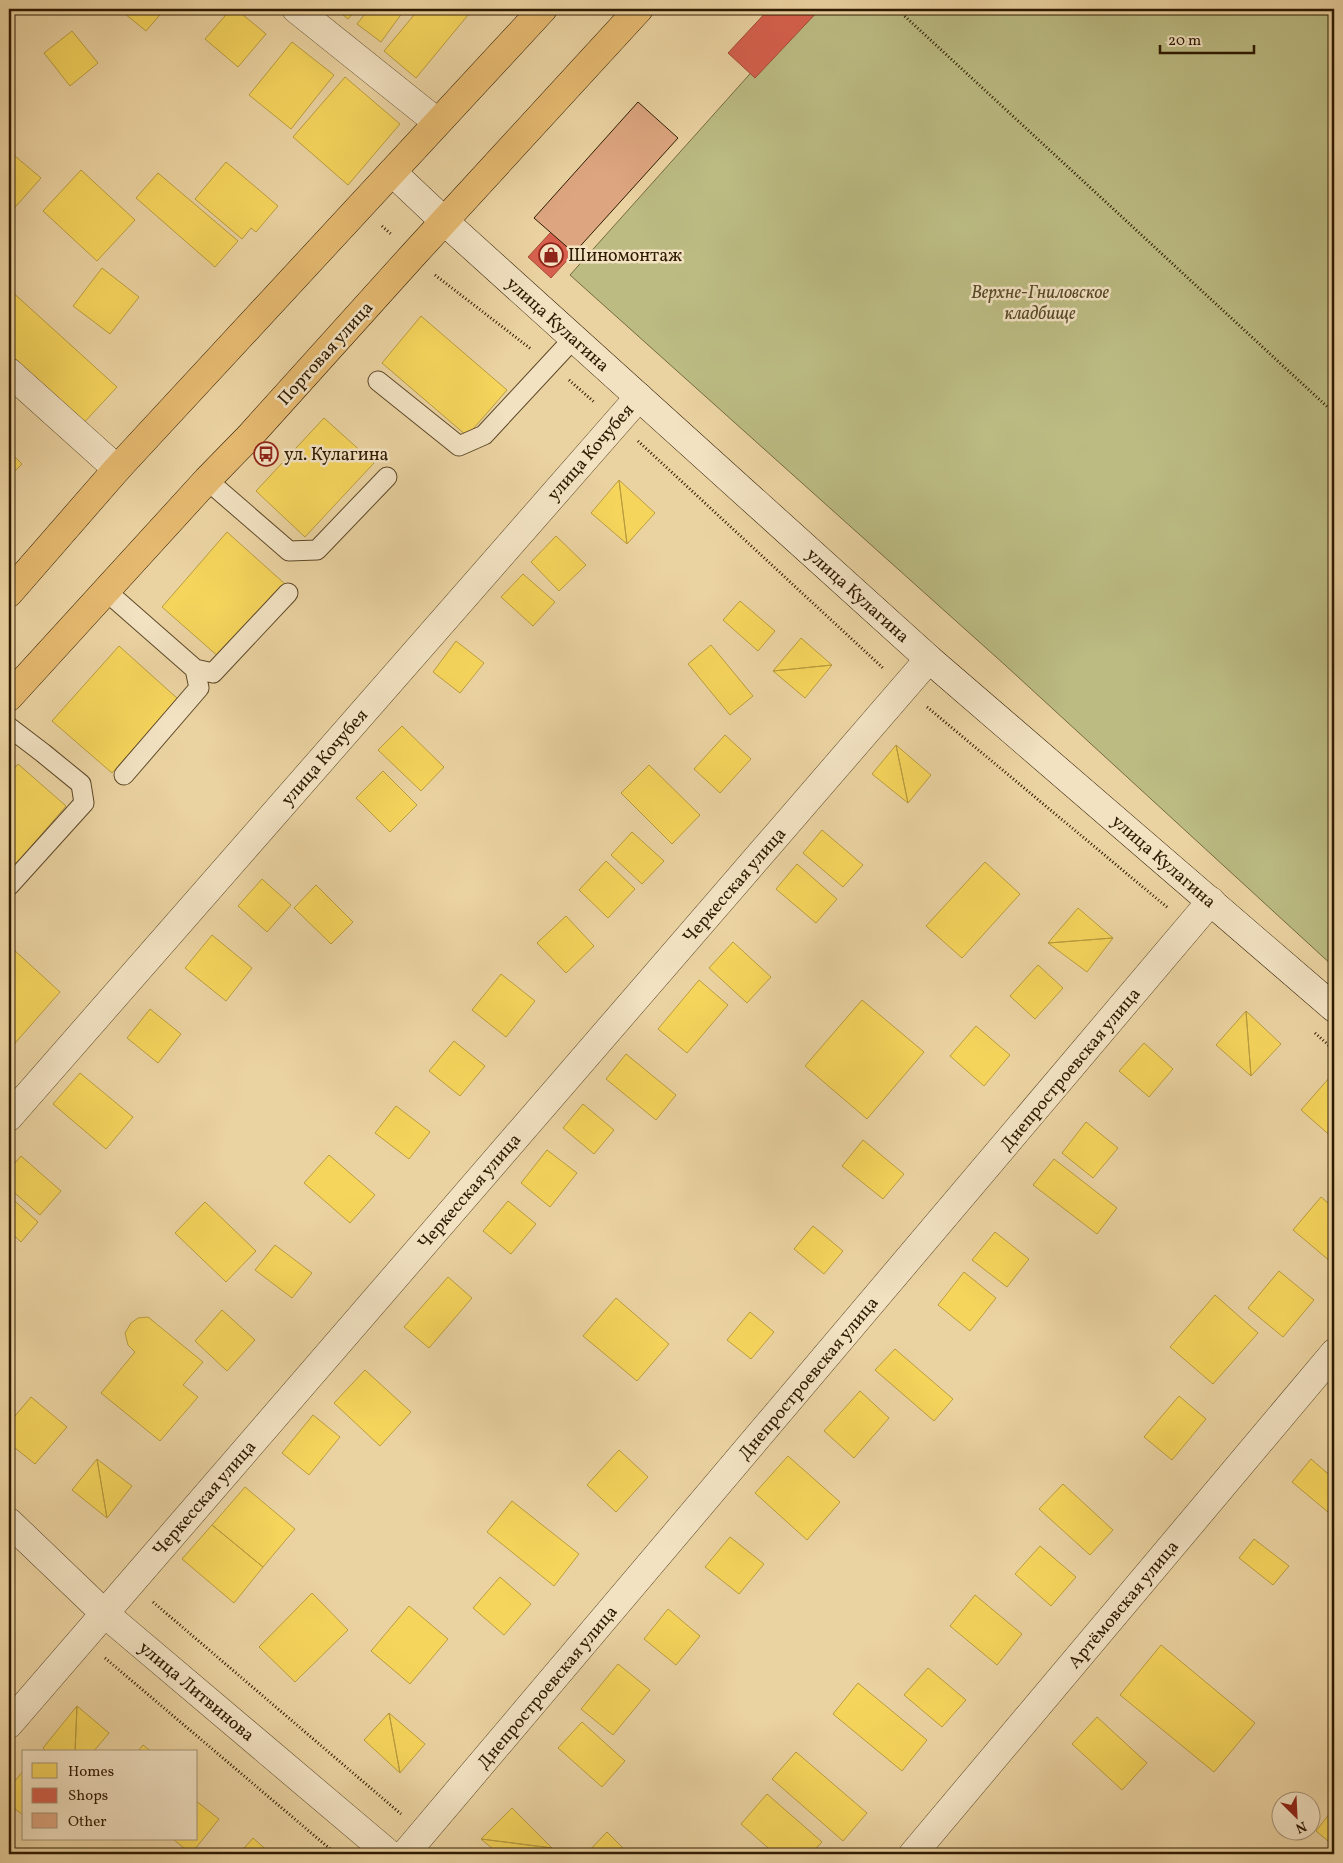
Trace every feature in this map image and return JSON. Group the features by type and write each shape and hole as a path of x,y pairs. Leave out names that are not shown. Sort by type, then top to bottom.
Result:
{"main road":[{"path":"9,593 117,468 542,9"},
{"name":"Портовая улица","path":"9,697 639,9"}],"street":[{"path":"296,9 438,122"},
{"name":"улица Кулагина","path":"392,172 444,222 929,659 1334,1008"},
{"path":"9,372 117,468"},
{"name":"улица Кочубея","path":"9,1117 639,397"},
{"name":"Черкесская улица","path":"9,1724 929,659"},
{"name":"Днепростроевская улица","path":"405,1854 1211,901"},
{"name":"Артёмовская улица","path":"913,1854 1334,1353"},
{"name":"улица Литвинова","path":"9,1522 104,1613 389,1854"}],"lane":[{"path":"378,381 459,446 484,435 574,338"},
{"path":"208,480 288,551 317,550 386,478"},
{"path":"106,591 195,669 213,673 288,593"},
{"path":"124,775 199,688 195,669"},
{"path":"9,727 81,784 84,803 9,886"}],"path":[{"path":"897,9 1334,413"},
{"path":"130,1583 424,1833"},
{"path":"82,1638 336,1854"}],"green space":[{"name":"Верхне-Гниловское кладбище","path":"808,9 1334,9 1334,967 1005,665 570,275"}],"building: Homes":[{"path":"119,9 165,9 146,31"},
{"path":"231,9 236,9 266,34 238,67 205,39"},
{"path":"336,9 357,9 348,19"},
{"path":"369,9 405,9 381,42 357,24"},
{"path":"419,9 473,9 416,78 384,51"},
{"path":"72,31 98,63 70,86 44,53"},
{"path":"292,42 334,75 291,129 249,95"},
{"path":"345,77 400,124 348,185 293,137"},
{"path":"9,151 41,178 9,214"},
{"path":"226,162 278,206 256,232 251,228 242,239 195,199"},
{"path":"81,170 135,220 97,261 43,211"},
{"path":"158,173 238,241 215,267 136,198"},
{"path":"102,268 139,297 110,334 73,306"},
{"path":"9,289 117,387 79,428 9,364"},
{"path":"421,316 507,390 467,436 382,363"},
{"path":"324,418 374,463 305,537 256,491"},
{"path":"9,451 22,464 9,477"},
{"path":"619,480 655,513 627,544"},
{"path":"619,480 627,544 591,513"},
{"path":"227,532 285,584 220,658 162,607"},
{"path":"556,536 586,565 559,591 531,562"},
{"path":"523,574 555,602 533,626 501,597"},
{"path":"740,601 775,631 758,651 723,620"},
{"path":"801,638 832,665 773,671"},
{"path":"456,641 484,663 460,693 433,672"},
{"path":"711,645 753,696 730,715 688,664"},
{"path":"119,646 178,699 112,773 52,721"},
{"path":"832,665 805,698 773,671"},
{"path":"402,726 444,767 421,791 378,750"},
{"path":"725,735 751,759 720,793 694,769"},
{"path":"896,745 931,775 908,803"},
{"path":"896,745 908,803 872,774"},
{"path":"18,764 66,806 9,872 9,775"},
{"path":"649,765 700,815 672,844 621,793"},
{"path":"383,771 417,805 390,832 356,798"},
{"path":"822,830 863,865 843,887 803,853"},
{"path":"632,832 664,861 642,884 611,855"},
{"path":"606,861 635,889 608,918 579,890"},
{"path":"985,862 1020,894 962,958 926,926"},
{"path":"797,864 837,899 816,923 776,889"},
{"path":"262,879 291,905 267,932 238,906"},
{"path":"316,885 353,922 331,944 294,908"},
{"path":"1078,908 1113,938 1048,943"},
{"path":"566,916 594,946 566,973 537,943"},
{"path":"212,935 252,968 226,1001 185,968"},
{"path":"1113,938 1087,972 1048,943"},
{"path":"733,942 771,977 747,1003 709,968"},
{"path":"13,949 60,992 9,1050 9,953"},
{"path":"1038,965 1063,988 1035,1019 1010,996"},
{"path":"501,974 535,1001 506,1037 472,1010"},
{"path":"699,980 728,1005 687,1053 658,1029"},
{"path":"862,1000 924,1052 867,1119 805,1066"},
{"path":"150,1009 181,1034 158,1063 127,1038"},
{"path":"1246,1011 1281,1044 1251,1076"},
{"path":"1246,1011 1251,1076 1216,1045"},
{"path":"976,1026 1010,1055 984,1086 950,1056"},
{"path":"454,1041 485,1066 460,1096 429,1071"},
{"path":"1144,1043 1173,1069 1149,1097 1119,1071"},
{"path":"626,1054 676,1095 656,1120 606,1079"},
{"path":"80,1073 133,1117 106,1149 53,1104"},
{"path":"1330,1077 1334,1080 1334,1139 1301,1110"},
{"path":"583,1104 614,1130 594,1154 563,1128"},
{"path":"396,1106 430,1132 409,1159 375,1133"},
{"path":"1086,1122 1118,1148 1093,1178 1062,1153"},
{"path":"863,1140 904,1174 883,1199 842,1166"},
{"path":"547,1150 577,1173 550,1207 521,1183"},
{"path":"329,1155 375,1195 350,1223 304,1183"},
{"path":"21,1156 61,1191 40,1215 9,1188 9,1170"},
{"path":"1054,1159 1117,1208 1097,1234 1033,1185"},
{"path":"9,1196 38,1222 21,1242 9,1231"},
{"path":"1321,1197 1334,1208 1334,1258 1331,1262 1293,1230"},
{"path":"508,1201 536,1224 511,1254 483,1231"},
{"path":"205,1202 256,1251 226,1282 175,1233"},
{"path":"813,1226 843,1251 824,1274 794,1249"},
{"path":"995,1232 1029,1259 1007,1287 972,1260"},
{"path":"275,1245 312,1273 292,1298 255,1270"},
{"path":"1279,1271 1314,1300 1283,1337 1248,1308"},
{"path":"964,1272 996,1298 970,1331 938,1305"},
{"path":"448,1277 472,1298 429,1348 404,1327"},
{"path":"1215,1295 1258,1333 1213,1384 1170,1347"},
{"path":"616,1298 669,1344 637,1381 583,1336"},
{"path":"222,1310 255,1340 227,1371 195,1341"},
{"path":"750,1312 774,1332 751,1359 727,1340"},
{"path":"148,1317 203,1362 183,1385 198,1397 160,1441 101,1393 135,1352 128,1345 125,1333 131,1323 138,1318"},
{"path":"895,1349 953,1399 934,1421 875,1370"},
{"path":"365,1370 411,1412 380,1446 334,1403"},
{"path":"860,1391 889,1418 854,1458 824,1431"},
{"path":"1179,1396 1206,1419 1172,1460 1144,1437"},
{"path":"31,1397 67,1427 35,1464 9,1443 9,1423"},
{"path":"313,1415 340,1437 309,1475 282,1453"},
{"path":"619,1450 648,1477 616,1512 587,1485"},
{"path":"788,1456 840,1502 807,1540 755,1493"},
{"path":"97,1459 132,1486 107,1518"},
{"path":"97,1459 107,1518 72,1490"},
{"path":"1311,1459 1334,1479 1334,1517 1292,1482"},
{"path":"1063,1484 1113,1530 1090,1555 1039,1509"},
{"path":"245,1487 295,1529 263,1567 212,1525"},
{"path":"512,1501 579,1554 554,1586 487,1532"},
{"path":"212,1525 263,1567 234,1603 182,1559"},
{"path":"730,1537 764,1564 739,1594 705,1567"},
{"path":"1254,1539 1289,1566 1273,1585 1239,1558"},
{"path":"1040,1546 1076,1577 1051,1606 1015,1574"},
{"path":"500,1577 531,1604 504,1635 473,1608"},
{"path":"312,1593 348,1630 295,1682 259,1647"},
{"path":"975,1595 1022,1634 997,1665 950,1626"},
{"path":"409,1606 448,1639 410,1684 371,1651"},
{"path":"668,1609 700,1636 676,1665 644,1639"},
{"path":"1161,1645 1255,1723 1214,1772 1120,1695"},
{"path":"618,1664 650,1690 613,1735 581,1709"},
{"path":"928,1668 966,1700 942,1727 904,1695"},
{"path":"858,1683 927,1740 902,1771 833,1714"},
{"path":"77,1706 109,1733 95,1750 75,1750"},
{"path":"77,1706 75,1750 45,1750 43,1748"},
{"path":"389,1713 400,1773 364,1740"},
{"path":"389,1713 425,1744 400,1773"},
{"path":"1097,1717 1147,1763 1122,1790 1072,1744"},
{"path":"582,1722 625,1761 602,1787 558,1748"},
{"path":"143,1745 149,1750 139,1750"},
{"path":"796,1752 867,1813 843,1841 772,1779"},
{"path":"22,1772 22,1814 9,1804 9,1788"},
{"path":"767,1794 822,1842 811,1854 775,1854 741,1824"},
{"path":"198,1803 219,1819 191,1854 174,1840 198,1840"},
{"path":"512,1808 552,1848 481,1839"},
{"path":"1334,1808 1334,1846 1320,1834 1320,1826"},
{"path":"607,1832 629,1854 586,1854"},
{"path":"253,1838 271,1854 239,1854"},
{"path":"481,1839 552,1848 546,1854 499,1854"}],"building: Shops":[{"path":"769,9 820,9 755,78 728,53"},
{"name":"Шиномонтаж","path":"551,232 574,253 551,278 528,257"}],"building: Other":[{"path":"638,102 678,138 574,253 534,218"}],"place":[{"name":"Шиномонтаж","path":"551,255"},
{"name":"ул. Кулагина","path":"266,454"}]}
